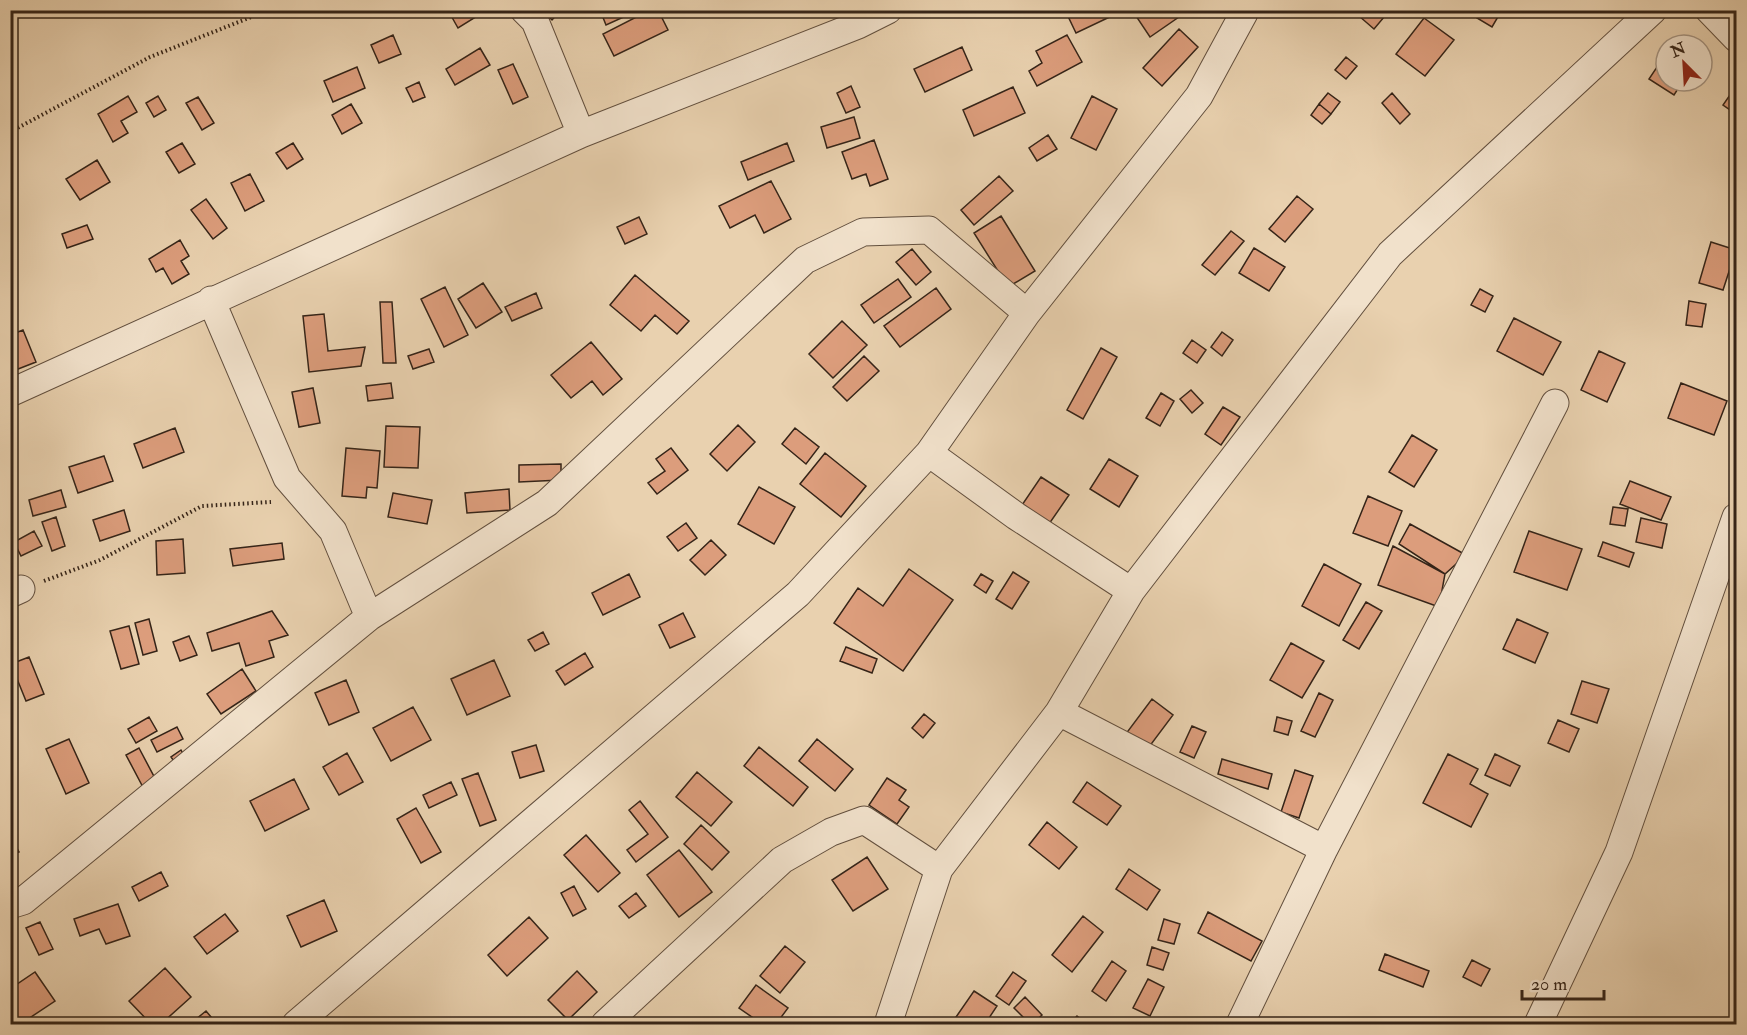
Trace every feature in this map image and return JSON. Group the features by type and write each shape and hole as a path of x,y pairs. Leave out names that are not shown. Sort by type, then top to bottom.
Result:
{"street":[{"path":"524,10 535,21 581,134"},
{"path":"10,393 581,134 858,25 888,10"},
{"path":"296,1024 798,594 929,453 1026,313 1199,96 1244,13 1242,10"},
{"path":"888,1024 939,869 1059,712 1131,591 1390,254 1653,10"},
{"path":"1709,10 1737,38"},
{"path":"10,905 23,901 369,617 547,503 805,260 863,232 929,230 1026,313"},
{"path":"211,300 286,478 333,531 369,617"},
{"path":"1240,1024 1324,849 1555,403"},
{"path":"929,453 1016,516 1131,591"},
{"path":"1538,1024 1619,852 1737,517"},
{"path":"1059,712 1324,849"},
{"path":"605,1024 782,860 831,832 864,820 939,869"}],"path":[{"path":"10,132 150,57 268,10"},
{"path":"16,592 100,560 202,506 307,501"}],"building":[{"path":"451,10 487,10 458,28 449,12"},
{"path":"542,10 561,10 552,20"},
{"path":"600,10 639,10 606,25"},
{"path":"650,10 658,10 668,30 614,56 603,34"},
{"path":"1065,10 1117,10 1118,13 1076,33"},
{"path":"1132,10 1189,10 1150,37"},
{"path":"1364,10 1390,10 1374,29 1359,16"},
{"path":"1482,10 1502,10 1492,27 1477,18"},
{"path":"1424,18 1454,40 1425,76 1396,54"},
{"path":"1179,29 1198,47 1162,86 1143,68"},
{"path":"393,35 401,54 379,63 371,45"},
{"path":"1067,35 1082,62 1037,86 1029,71 1042,63 1036,51"},
{"path":"962,47 972,70 925,92 914,69"},
{"path":"480,48 490,65 455,85 446,69"},
{"path":"1346,57 1357,66 1346,79 1335,70"},
{"path":"513,64 528,97 513,104 498,70"},
{"path":"357,67 365,88 333,102 324,81"},
{"path":"1654,72 1654,82 1649,79"},
{"path":"419,82 425,97 413,102 406,88"},
{"path":"851,86 860,107 846,113 837,93"},
{"path":"1013,87 1025,113 974,136 963,110"},
{"path":"1732,92 1736,95 1736,114 1723,105"},
{"path":"1328,93 1340,102 1331,114 1319,104"},
{"path":"1392,93 1410,114 1400,124 1382,103"},
{"path":"128,96 137,112 121,121 128,133 113,142 98,114"},
{"path":"158,96 166,110 154,117 146,103"},
{"path":"1092,96 1117,109 1096,150 1071,138"},
{"path":"198,97 214,123 202,130 186,103"},
{"path":"351,104 362,123 342,134 332,115"},
{"path":"1319,104 1331,114 1322,124 1311,115"},
{"path":"854,117 860,138 827,148 821,127"},
{"path":"1048,135 1057,149 1037,161 1029,148"},
{"path":"874,140 888,179 870,186 866,174 852,179 842,152"},
{"path":"182,143 195,164 179,173 166,152"},
{"path":"293,143 303,159 287,169 276,153"},
{"path":"787,143 794,161 748,180 741,162"},
{"path":"97,160 110,182 80,200 66,179"},
{"path":"250,174 264,201 245,211 231,183"},
{"path":"999,176 1013,191 974,225 961,210"},
{"path":"771,181 791,219 764,233 755,215 730,228 719,206"},
{"path":"1297,196 1313,209 1285,242 1269,229"},
{"path":"206,199 227,228 213,239 191,210"},
{"path":"1001,216 1035,271 1008,287 974,233"},
{"path":"639,217 647,234 625,244 617,227"},
{"path":"87,225 93,239 67,248 62,234"},
{"path":"1231,231 1244,241 1215,275 1202,265"},
{"path":"180,240 189,256 181,261 189,274 172,284 163,268 156,272 149,259"},
{"path":"1711,242 1736,250 1723,290 1699,283"},
{"path":"1254,248 1285,267 1269,291 1239,273"},
{"path":"912,249 931,272 916,285 896,262"},
{"path":"635,275 689,321 677,334 655,315 641,331 610,305"},
{"path":"898,279 911,297 874,323 861,305"},
{"path":"483,283 502,312 476,328 458,299"},
{"path":"445,287 468,335 444,347 421,299"},
{"path":"936,288 951,309 900,347 884,326"},
{"path":"1480,289 1493,296 1485,312 1471,305"},
{"path":"536,293 542,308 512,321 505,307"},
{"path":"1689,301 1706,304 1702,327 1686,325"},
{"path":"380,302 392,302 396,363 383,363"},
{"path":"324,314 328,351 365,347 361,366 309,372 303,316"},
{"path":"1514,318 1561,342 1543,375 1497,351"},
{"path":"842,321 867,345 833,378 809,354"},
{"path":"23,330 36,362 13,371 10,364 10,335"},
{"path":"1222,332 1233,340 1222,356 1211,347"},
{"path":"1192,340 1206,350 1197,363 1183,353"},
{"path":"591,342 622,379 603,395 592,381 571,398 551,375"},
{"path":"1101,348 1117,357 1083,419 1067,410"},
{"path":"429,349 434,362 413,369 408,356"},
{"path":"1599,351 1625,363 1607,402 1581,390"},
{"path":"864,356 879,371 847,401 833,387"},
{"path":"391,383 393,398 368,401 366,386"},
{"path":"1681,383 1727,401 1714,435 1668,418"},
{"path":"313,388 320,423 299,427 292,392"},
{"path":"1191,390 1203,403 1192,413 1180,399"},
{"path":"1161,393 1174,401 1160,426 1146,418"},
{"path":"1223,407 1240,417 1221,445 1205,434"},
{"path":"738,425 755,442 727,471 710,454"},
{"path":"386,426 420,427 418,468 384,467"},
{"path":"175,428 184,452 143,468 134,444"},
{"path":"795,428 819,447 806,464 782,444"},
{"path":"1412,435 1437,450 1414,487 1389,472"},
{"path":"346,448 380,451 377,488 367,487 366,498 342,496"},
{"path":"671,448 688,470 657,494 648,483 665,471 656,459"},
{"path":"825,453 866,486 841,517 800,484"},
{"path":"104,456 113,481 78,493 69,467"},
{"path":"1109,459 1138,476 1119,507 1090,489"},
{"path":"561,464 561,480 519,482 519,465"},
{"path":"1041,477 1069,495 1049,524 1022,505"},
{"path":"1630,481 1671,497 1661,520 1620,504"},
{"path":"759,487 795,507 774,544 738,524"},
{"path":"509,489 510,510 467,513 465,493"},
{"path":"61,490 66,507 33,516 29,500"},
{"path":"393,493 432,500 427,524 388,517"},
{"path":"1368,496 1402,511 1388,546 1353,533"},
{"path":"1613,507 1628,509 1625,526 1610,524"},
{"path":"124,510 130,531 100,541 93,520"},
{"path":"56,517 65,546 52,551 42,522"},
{"path":"1641,518 1667,524 1662,548 1636,542"},
{"path":"686,523 697,538 678,551 667,537"},
{"path":"1410,524 1466,555 1445,574 1399,544"},
{"path":"34,531 42,546 21,556 14,542"},
{"path":"1529,531 1582,549 1567,590 1514,572"},
{"path":"183,539 185,573 157,575 156,541"},
{"path":"711,540 726,555 705,575 690,560"},
{"path":"1603,542 1634,553 1629,567 1598,556"},
{"path":"282,543 284,559 233,566 230,549"},
{"path":"1393,546 1445,574 1439,607 1378,585"},
{"path":"1324,564 1361,584 1339,626 1302,606"},
{"path":"909,569 953,600 903,671 834,623 858,588 883,606"},
{"path":"1013,572 1029,582 1012,609 996,599"},
{"path":"629,574 640,597 603,615 592,593"},
{"path":"981,574 993,581 986,593 974,585"},
{"path":"1366,602 1382,611 1359,649 1343,640"},
{"path":"272,611 288,635 269,641 274,657 246,666 239,643 212,651 207,633"},
{"path":"683,613 695,637 670,648 659,625"},
{"path":"149,619 157,651 143,655 135,623"},
{"path":"1517,619 1548,633 1535,663 1503,649"},
{"path":"129,626 139,664 121,669 110,631"},
{"path":"543,632 549,644 535,651 528,640"},
{"path":"189,636 197,655 180,661 173,642"},
{"path":"1291,643 1324,661 1302,698 1270,680"},
{"path":"846,647 877,659 872,673 840,661"},
{"path":"585,653 593,667 565,685 556,671"},
{"path":"29,657 44,694 26,701 11,664"},
{"path":"494,660 510,696 467,715 451,679"},
{"path":"242,669 256,691 221,714 207,694"},
{"path":"346,680 359,712 329,725 315,693"},
{"path":"1582,681 1609,689 1597,723 1571,714"},
{"path":"1319,693 1333,700 1315,737 1301,731"},
{"path":"1152,699 1173,715 1146,751 1125,735"},
{"path":"413,707 431,740 391,761 373,728"},
{"path":"924,714 935,723 923,738 912,728"},
{"path":"149,717 157,731 136,743 128,729"},
{"path":"1277,717 1292,721 1288,735 1274,731"},
{"path":"1558,720 1579,729 1569,752 1548,743"},
{"path":"1192,726 1206,732 1194,758 1180,752"},
{"path":"177,727 183,739 157,752 151,740"},
{"path":"69,739 89,783 66,794 46,749"},
{"path":"817,739 853,769 835,791 799,761"},
{"path":"536,745 544,771 520,778 512,752"},
{"path":"759,747 808,787 793,806 744,766"},
{"path":"139,748 158,784 145,791 126,755"},
{"path":"181,750 187,761 178,767 171,757"},
{"path":"347,753 363,782 339,795 323,767"},
{"path":"1448,754 1478,769 1470,784 1488,794 1471,827 1423,803"},
{"path":"1495,754 1520,766 1510,786 1485,775"},
{"path":"1222,759 1272,774 1268,789 1218,774"},
{"path":"1295,770 1313,776 1299,818 1281,812"},
{"path":"697,772 732,802 711,826 676,797"},
{"path":"478,773 496,820 480,826 462,779"},
{"path":"887,778 906,790 899,800 909,807 897,824 869,805"},
{"path":"294,779 309,809 265,831 250,801"},
{"path":"451,782 457,795 429,808 423,795"},
{"path":"1087,782 1121,806 1107,825 1073,802"},
{"path":"640,801 668,837 636,862 627,850 648,834 629,810"},
{"path":"416,808 441,852 421,863 397,819"},
{"path":"1047,822 1077,847 1059,869 1029,845"},
{"path":"701,825 729,852 712,870 684,844"},
{"path":"586,835 620,873 598,892 564,855"},
{"path":"10,836 19,852 10,856"},
{"path":"679,850 712,892 679,917 647,875"},
{"path":"867,857 888,889 853,911 832,880"},
{"path":"1129,869 1160,890 1147,910 1116,889"},
{"path":"161,872 168,886 139,901 132,887"},
{"path":"574,886 586,909 573,916 561,893"},
{"path":"636,893 646,906 629,918 619,906"},
{"path":"324,900 337,931 301,947 287,916"},
{"path":"118,904 130,936 106,944 99,929 80,936 74,919"},
{"path":"1208,912 1262,941 1251,961 1198,933"},
{"path":"225,914 238,931 207,954 194,937"},
{"path":"1083,916 1103,932 1072,972 1052,955"},
{"path":"529,917 548,938 507,976 488,955"},
{"path":"1164,919 1180,924 1174,944 1158,940"},
{"path":"40,922 53,949 39,955 26,928"},
{"path":"785,946 805,962 780,993 760,976"},
{"path":"1152,947 1169,953 1163,970 1147,965"},
{"path":"1385,954 1429,971 1423,987 1379,970"},
{"path":"1472,960 1490,969 1481,986 1463,977"},
{"path":"1112,961 1126,971 1106,1001 1092,991"},
{"path":"165,968 191,997 161,1024 151,1024 129,1001"},
{"path":"577,971 597,992 568,1020 548,1000"},
{"path":"35,972 55,1001 22,1023 10,1007 10,989"},
{"path":"1013,972 1026,981 1009,1005 996,996"},
{"path":"1148,979 1164,987 1150,1016 1133,1008"},
{"path":"756,985 788,1008 776,1024 762,1024 739,1008"},
{"path":"974,991 997,1006 985,1024 968,1024 956,1017"},
{"path":"1025,997 1042,1015 1033,1024 1030,1024 1014,1008"},
{"path":"206,1011 217,1024 190,1024"},
{"path":"1077,1016 1087,1024 1070,1024"},
{"path":"406,1018 411,1024 398,1024"}]}
